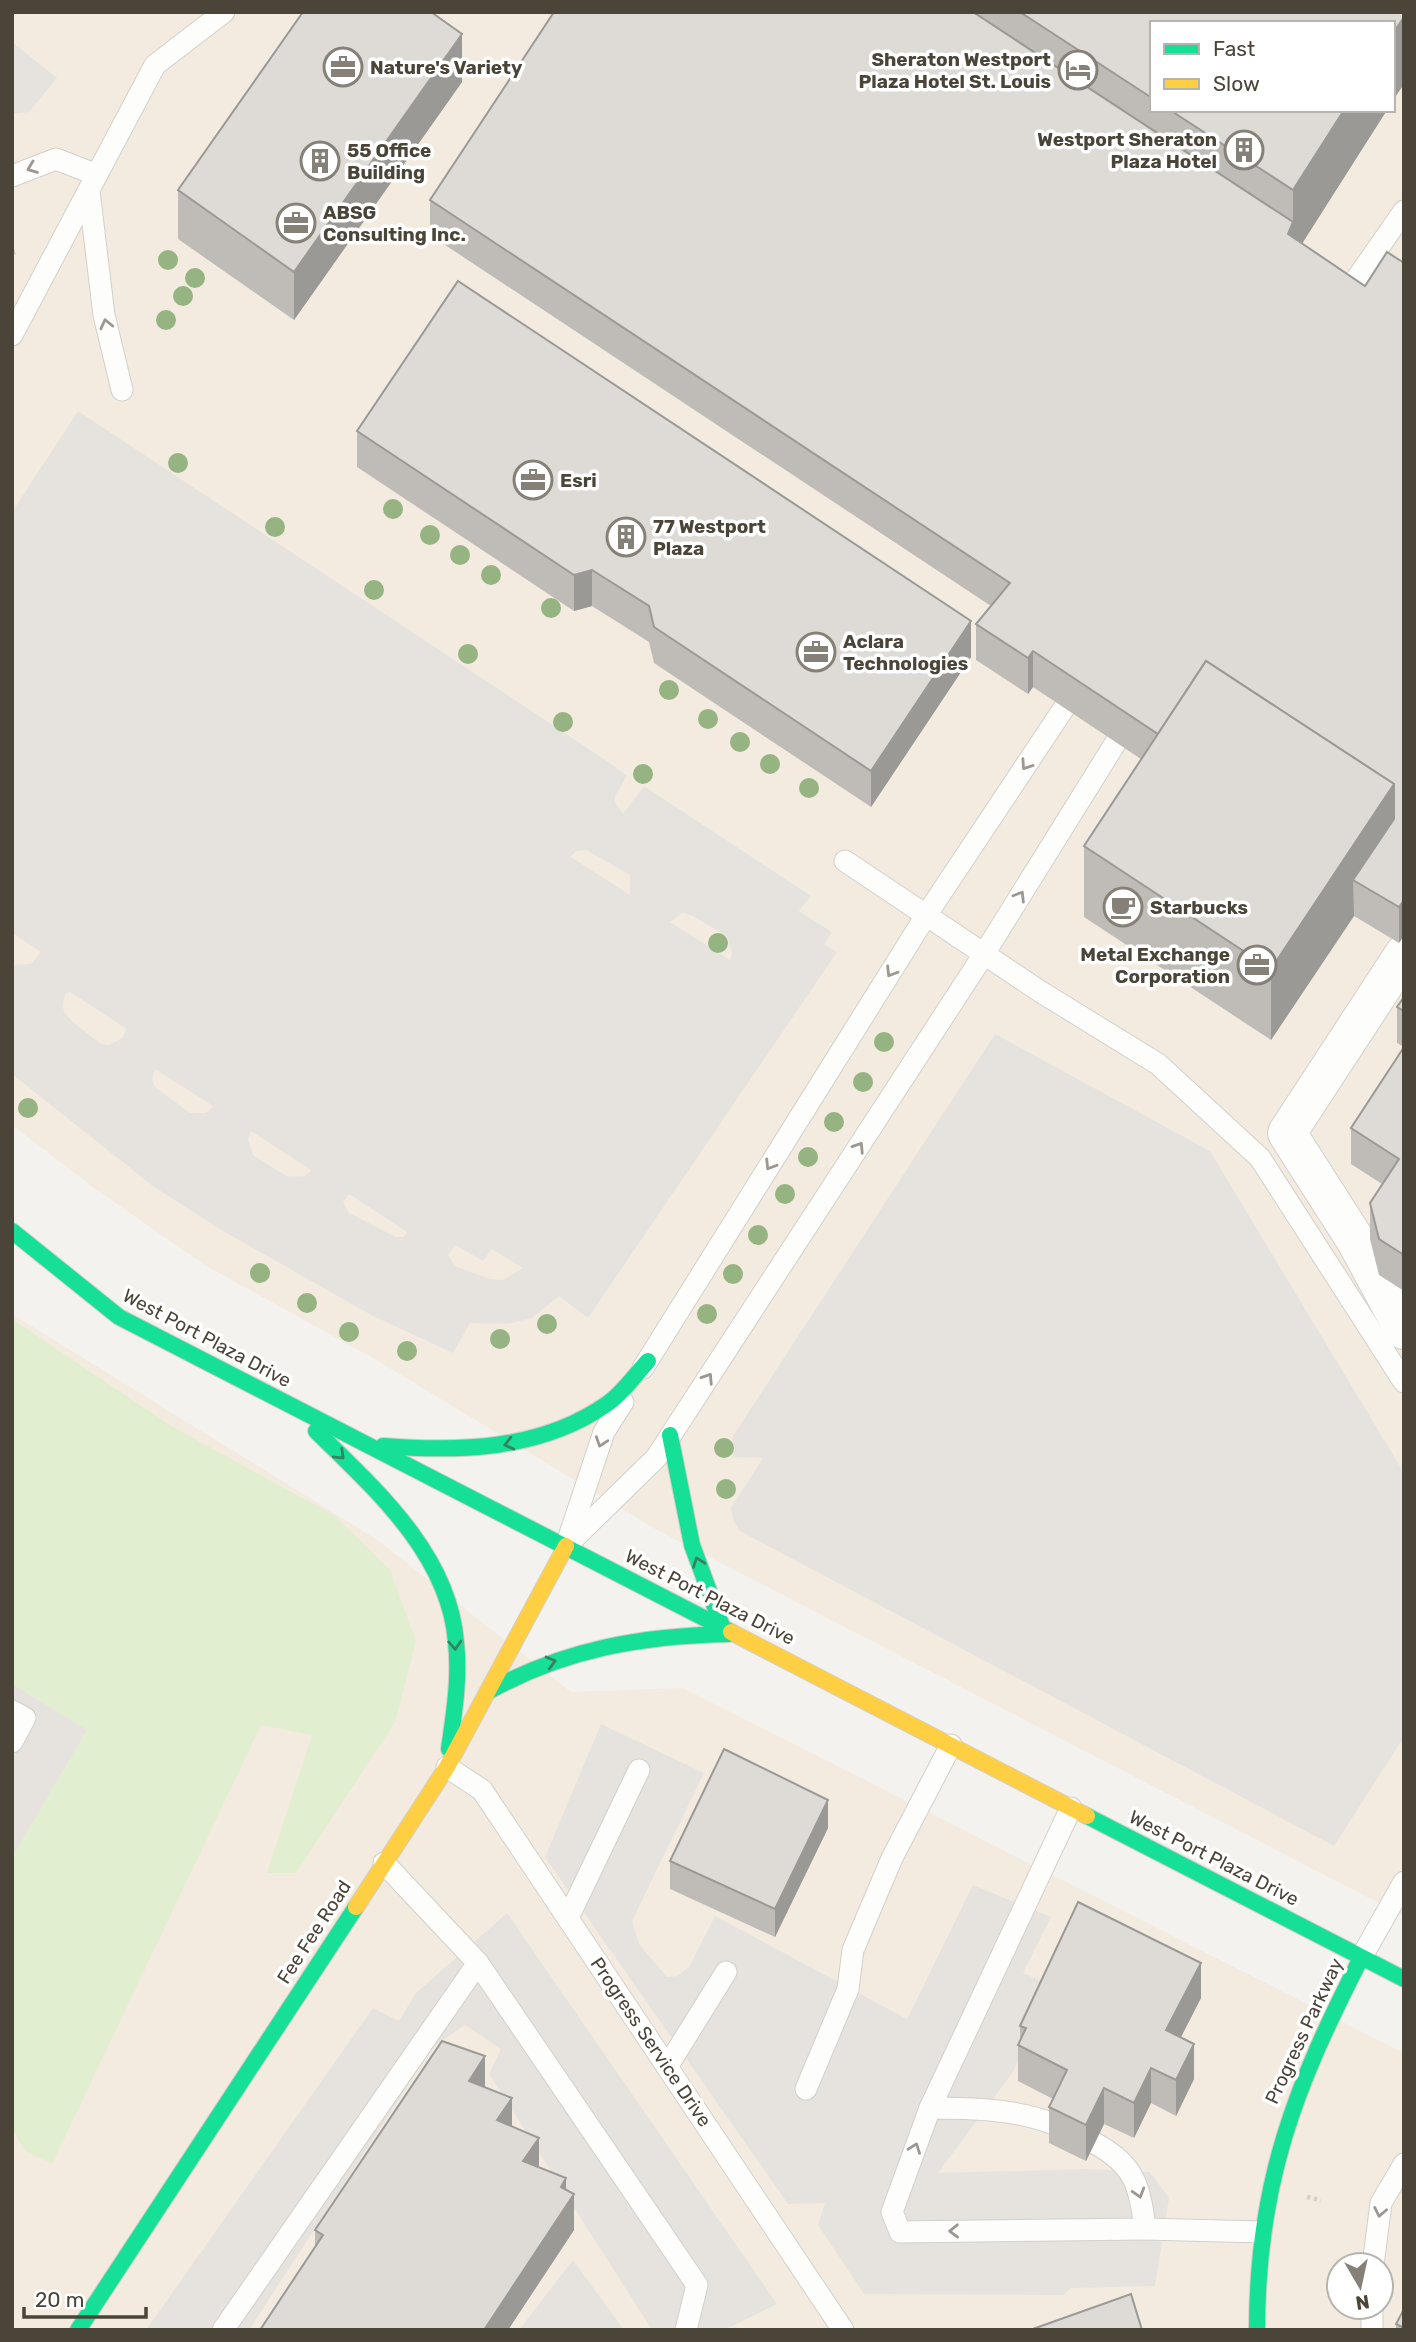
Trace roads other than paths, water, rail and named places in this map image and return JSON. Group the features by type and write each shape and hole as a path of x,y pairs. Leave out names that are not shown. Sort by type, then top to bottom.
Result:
{"main road":[{"name":"West Port Plaza Drive","path":"12,1231 119,1317 1404,1979"},
{"path":"368,1445 424,1448 499,1447 548,1434 583,1419 610,1402 648,1361"},
{"path":"292,1407 389,1503 435,1571 449,1606 457,1673 447,1767"},
{"path":"489,1691 542,1664 678,1634 729,1630 692,1545 670,1436"},
{"name":"Fee Fee Road","path":"78,2330 447,1767 566,1546"},
{"name":"Progress Parkway","path":"1257,2330 1255,2294 1265,2202 1287,2117 1326,2023 1361,1958"}],"street":[{"path":"1404,954 1287,1133 1356,1241 1404,1330"}],"lane":[{"path":"12,335 155,65 224,12"},
{"path":"12,176 56,159 93,183"},
{"path":"93,183 104,315 122,390"},
{"path":"1339,304 1404,211"},
{"path":"566,1546 604,1432 927,914 1064,708"},
{"path":"566,1546 656,1458 984,954 1116,742"},
{"path":"845,861 984,954 1158,1064 1260,1158 1404,1382"},
{"path":"12,1711 25,1718 12,1742"},
{"path":"806,2089 848,1989 853,1950 892,1858 951,1745"},
{"name":"Progress Service Drive","path":"447,1767 482,1790 667,2067 833,2326"},
{"path":"568,1918 639,1770"},
{"path":"1071,1808 930,2108 892,2212 900,2232 1145,2229 1261,2232"},
{"path":"384,1863 478,1963 697,2285 686,2330"},
{"path":"1361,1958 1404,1882"},
{"path":"223,2330 478,1963"},
{"path":"667,2067 726,1972"},
{"path":"930,2108 960,2108 1041,2119 1056,2125"},
{"path":"1096,2144 1115,2154 1128,2167 1142,2201 1145,2229"},
{"path":"1375,2251 1381,2203 1404,2164"}],"place":[{"name":"Nature's Variety","path":"343,67"},
{"name":"Sheraton Westport Plaza Hotel St. Louis","path":"1078,70"},
{"name":"Westport Sheraton Plaza Hotel","path":"1244,150"},
{"name":"55 Office Building","path":"320,161"},
{"name":"ABSG Consulting Inc.","path":"296,223"},
{"name":"Esri","path":"533,480"},
{"name":"77 Westport Plaza","path":"626,537"},
{"name":"Aclara Technologies","path":"816,652"},
{"name":"Starbucks","path":"1123,907"},
{"name":"Metal Exchange Corporation","path":"1257,965"}]}
